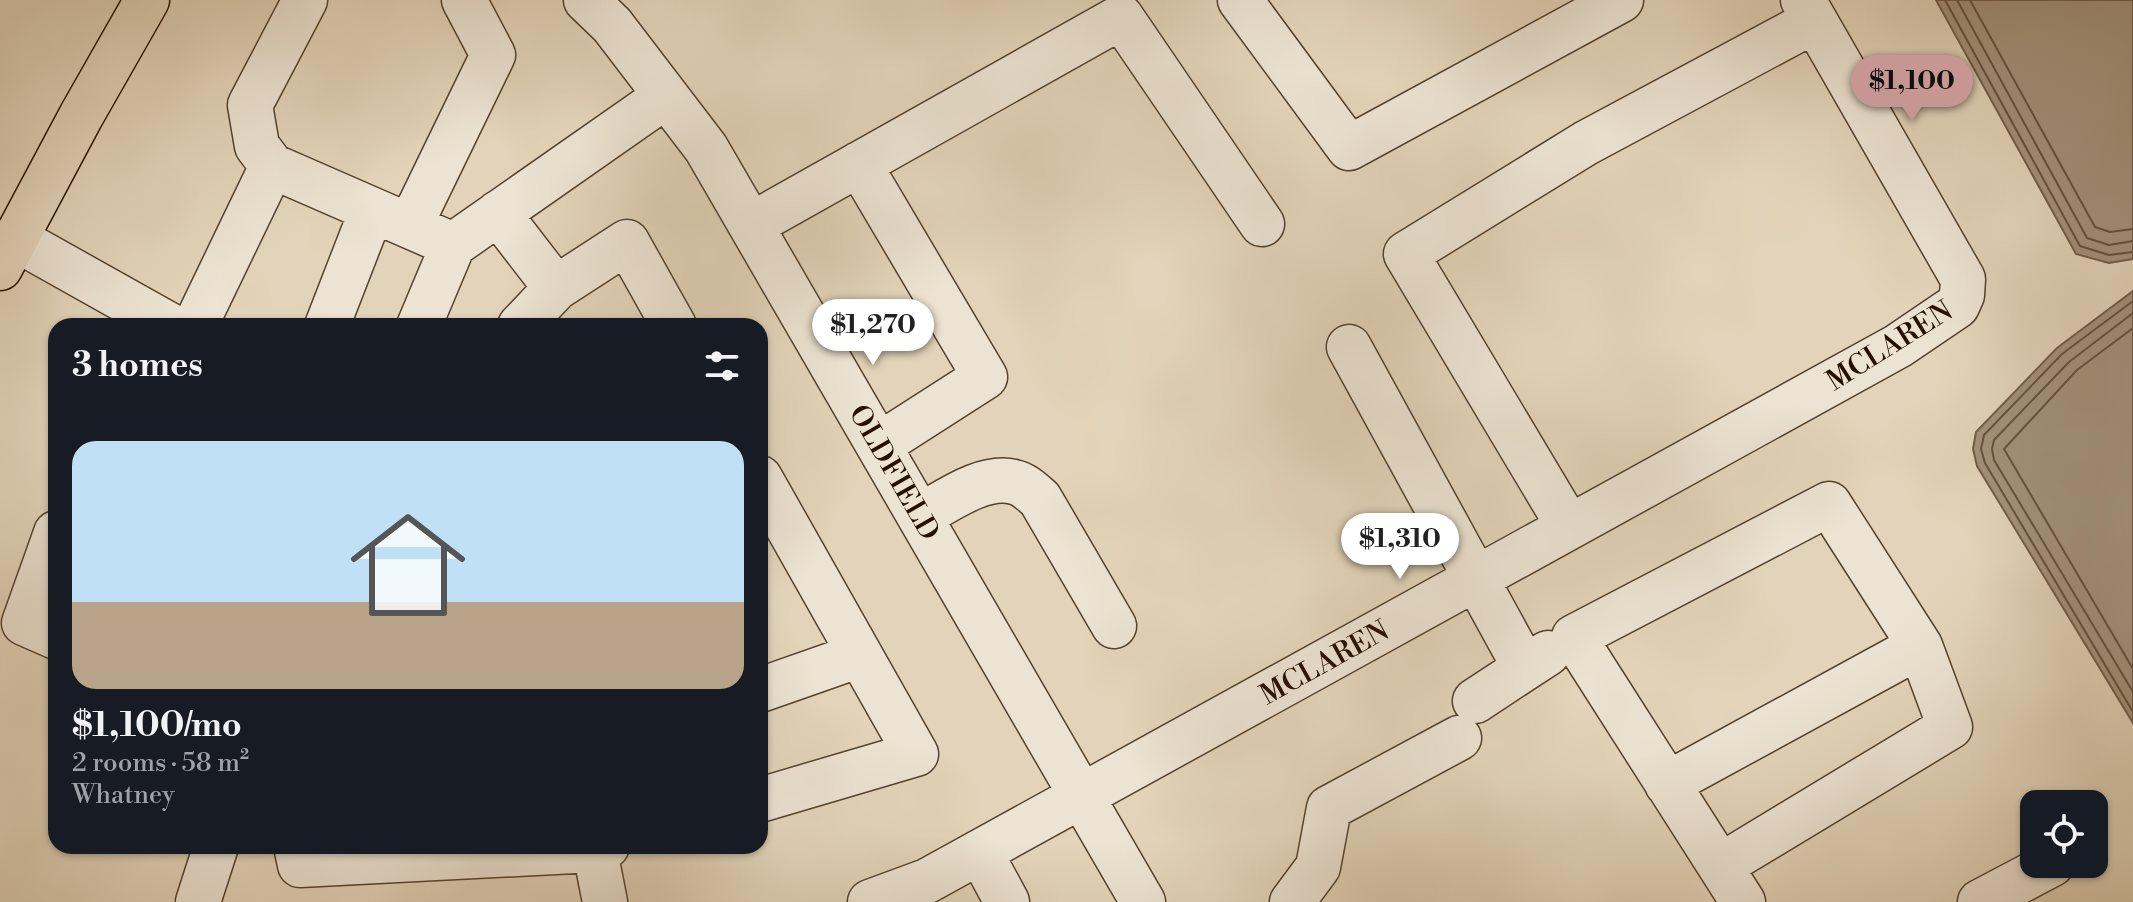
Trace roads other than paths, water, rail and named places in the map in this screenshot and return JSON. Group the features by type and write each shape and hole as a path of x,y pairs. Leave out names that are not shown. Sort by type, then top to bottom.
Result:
{"main road":[{"path":"7,253 147,0"}],"street":[{"path":"305,0 250,105 257,146 272,166 453,245"},
{"path":"332,318 493,55 464,0"},
{"path":"1240,0 1349,148 1621,0"},
{"name":"OLDFIELD","path":"611,8 666,96 706,148 1143,902"},
{"path":"1569,527 1406,254 1809,10"},
{"name":"MCLAREN","path":"870,902 927,881 980,852 1898,346 1957,306 1962,295 1963,279 1809,10"},
{"path":"751,225 1121,17 1262,224"},
{"path":"422,318 453,245 666,96"},
{"path":"859,164 985,377 879,445"},
{"path":"199,318 272,166"},
{"path":"498,213 556,288"},
{"path":"528,318 556,288 627,242 670,318"},
{"path":"7,253 153,318"},
{"path":"1349,347 1525,668"},
{"path":"920,516 974,487 993,482 1012,481 1027,488 1040,499 1114,626"},
{"path":"768,492 916,754 768,798"},
{"path":"1292,902 1318,867 1329,808 1467,720 1525,668 1574,637 1829,504 1920,646 1950,727 1720,866"},
{"path":"48,556 24,623 48,634"},
{"path":"1574,637 1743,902"},
{"path":"1667,784 1920,646"},
{"path":"768,687 860,655"},
{"path":"980,852 1007,902"},
{"path":"198,902 213,854"},
{"path":"298,854 300,865 483,854"},
{"path":"600,854 605,902"},
{"path":"1980,902 2025,878"}],"water":[{"path":"1936,0 2133,0 2133,259 2109,263 2076,254"},
{"path":"2133,291 2133,723 1977,466 1973,449 1976,432 2057,348"}]}
